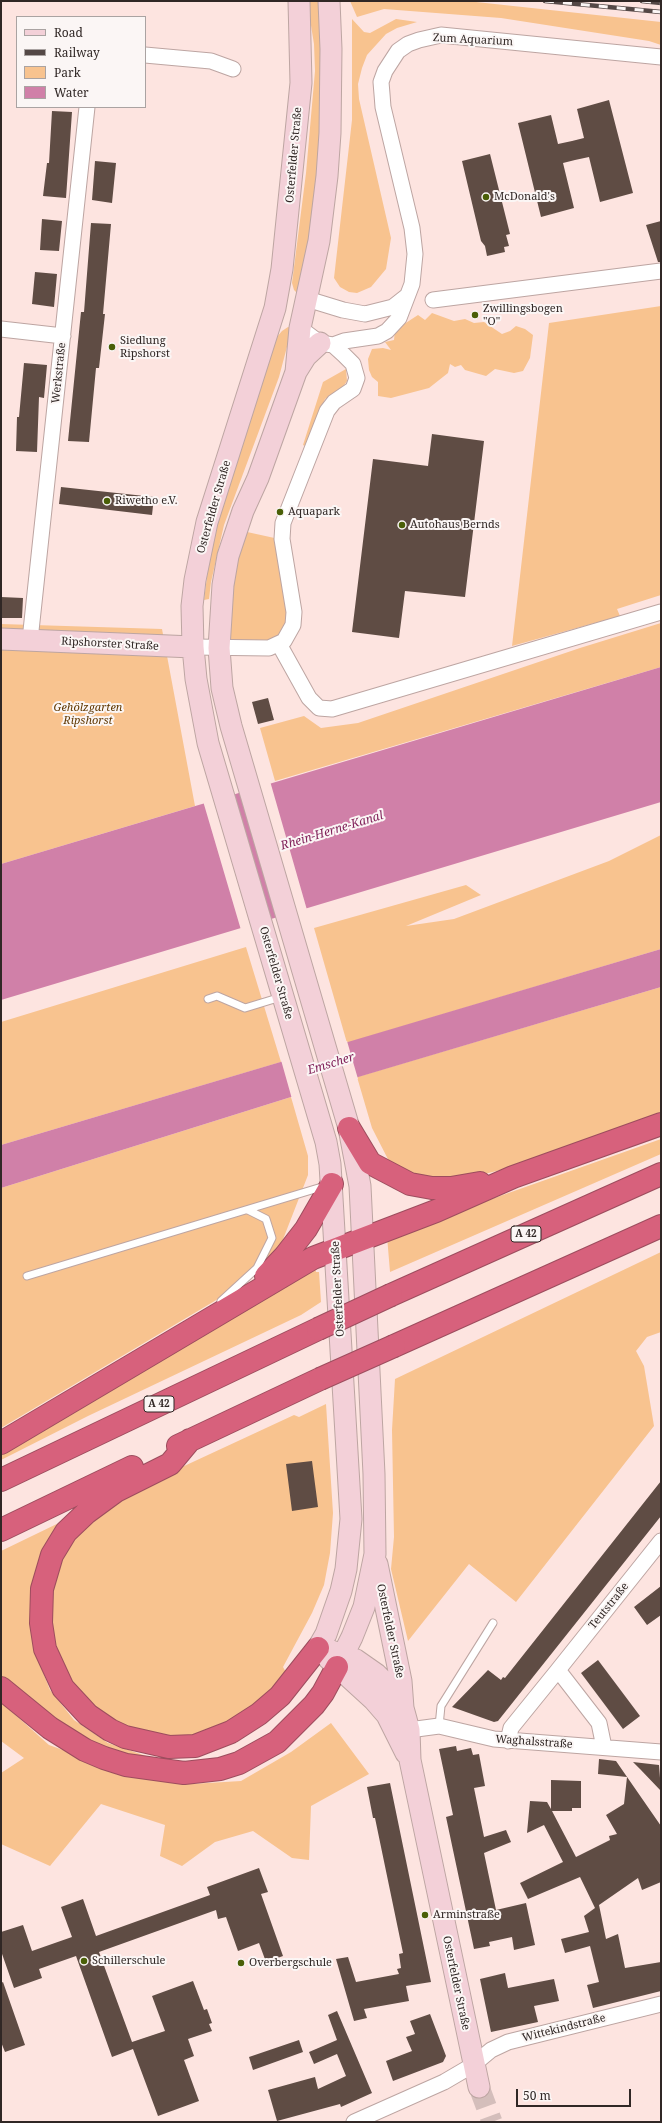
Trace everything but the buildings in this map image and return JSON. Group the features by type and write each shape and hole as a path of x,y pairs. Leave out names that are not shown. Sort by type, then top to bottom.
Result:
{"highway":[{"path":"347,1122 370,1163 410,1184 432,1188 451,1188 513,1177"},
{"path":"1,1443 313,1258 436,1211 513,1177 661,1124"},
{"name":"A 42","path":"1,1480 391,1295 661,1174"},
{"path":"241,1300 285,1256 306,1229 332,1184"},
{"path":"1,1530 320,1379 661,1226"},
{"path":"190,1440 170,1464 116,1491 86,1513 66,1532 52,1555 42,1589 41,1623 45,1649 63,1688 88,1715 110,1730 125,1737 169,1747 195,1746 231,1732 259,1714 280,1696 318,1648"},
{"path":"1,1688 50,1728 85,1750 126,1765 170,1772 189,1773 220,1769 239,1763 277,1742 314,1706 341,1661"}],"main road":[{"name":"Osterfelder Straße","path":"299,1 301,82 282,269 275,308 207,522 195,580 192,606 193,647 201,711 217,774 320,1123 328,1153 332,1184 350,1529 346,1569 341,1591 326,1634 318,1648 341,1661 387,1715 410,1760"},
{"name":"Osterfelder Straße","path":"329,1 331,86 327,176 319,241 300,328 296,372 258,478 243,511 228,556 223,585 219,648 225,706 347,1122 360,1186 364,1238 374,1474 374,1554 364,1607 341,1661"},
{"path":"275,308 307,299"},
{"path":"275,308 300,328"},
{"path":"296,372 306,356 326,344"},
{"name":"Ripshorster Straße","path":"1,639 193,647"},
{"name":"Osterfelder Straße","path":"374,1554 401,1681 403,1708 409,1730 410,1760 473,2065 479,2087"},
{"name":"Osterfelder Straße","path":"341,1661 356,1660 376,1674 392,1689 403,1708"}],"street":[{"name":"Zum Aquarium","path":"326,344 378,336 387,331 399,318 412,284 416,254 412,228 383,107 382,94 382,82 385,71 398,52 408,44 441,35 661,57"},
{"path":"146,55 210,61 233,69"},
{"name":"Werkstraße","path":"30,640 87,108"},
{"path":"433,300 661,271"},
{"path":"307,299 343,310 365,314 394,308 408,296"},
{"path":"219,648 270,648 279,644 288,637 294,620 282,539 283,523 327,411 334,402 353,389 356,382 353,364 326,344 300,328"},
{"path":"1,329 63,336"},
{"path":"279,644 309,698 319,708 332,709 661,612"},
{"name":"Ripshorster Straße","path":"193,647 219,648"},
{"name":"Teutstraße","path":"508,1740 511,1728 661,1541"},
{"path":"558,1670 599,1723 604,1747"},
{"name":"Waghalsstraße","path":"409,1730 439,1726 480,1738 661,1752"},
{"name":"Wittekindstraße","path":"473,2065 490,2050 508,2042 661,2004"},
{"path":"354,2122 444,2082 473,2065"}],"lane":[{"path":"208,999 217,996 245,1008 283,996"},
{"path":"27,1276 332,1184"},
{"path":"212,1307 224,1299 257,1268 272,1238 266,1219 248,1210"},
{"path":"88,1392 142,1350"},
{"path":"439,1726 442,1706 493,1622"}],"green space":[{"path":"307,1 321,1 319,186 298,294 294,290 292,283 306,173 315,71 314,44"},
{"path":"350,1 467,1 661,22 661,45 649,41 501,18 384,9 357,17"},
{"path":"352,19 364,32 370,33 396,19 417,22 397,28 386,34 367,55 358,84 359,99 391,238 386,269 371,287 357,293 349,292 340,287 334,278 352,120"},
{"path":"661,306 661,595 617,609 620,616 512,646 549,323"},
{"path":"432,313 454,321 465,319 474,323 484,322 502,334 510,331 516,326 525,329 533,335 530,358 523,371 514,373 495,369 486,376 465,370 461,365 455,367 450,364 448,373 429,388 391,398 378,396 378,382 372,377 369,370 368,359 372,349 383,348 391,350 385,342 394,340 395,330 418,315 425,320"},
{"path":"288,327 292,328 279,377 224,525 211,582 209,599 204,600 209,561 221,510 270,345 282,331"},
{"path":"346,369 347,381 343,387 325,399 307,447 303,445 323,382"},
{"path":"238,530 279,539 293,620 279,644 221,647"},
{"path":"661,623 661,667 275,781 260,728 304,716 321,728 358,723 580,648"},
{"name":"Gehölzgarten Ripshorst","path":"1,624 162,629 195,806 1,864"},
{"path":"661,835 661,949 347,1043 314,928 466,885 481,895 406,926 454,919 609,861"},
{"path":"246,947 281,1062 1,1145 1,1022"},
{"path":"661,987 661,1112 512,1167 461,1180 421,1179 392,1167 372,1128 357,1077"},
{"path":"291,1097 308,1156 308,1175 275,1260 253,1277 213,1302 1,1428 1,1188"},
{"path":"661,1139 661,1154 390,1272 387,1236"},
{"path":"661,1252 661,1332 647,1337 636,1351 644,1366 654,1426 516,1602 469,1564 408,1641 391,1569 394,1537 392,1430 395,1379"},
{"path":"314,1265 316,1272 319,1272 321,1302 301,1315 88,1416 1,1460 1,1453"},
{"path":"326,1404 333,1513 330,1553 324,1585 312,1613 283,1667 288,1676 275,1690 226,1726 192,1738 163,1738 135,1732 106,1719 84,1699 61,1667 54,1645 49,1613 52,1585 65,1551 83,1526 139,1487 294,1415 299,1417"},
{"path":"65,1520 36,1654 50,1690 74,1720 108,1743 155,1759 151,1763 107,1750 61,1725 1,1677 1,1551"},
{"path":"1,1702 49,1745 125,1772 191,1784 241,1781 291,1752 331,1723 369,1774 311,1806 309,1860 292,1858 253,1831 215,1842 182,1866 160,1856 165,1825 101,1804 50,1866 1,1844 1,1773 24,1758 1,1741"}],"water":[{"name":"Rhein-Herne-Kanal","path":"661,667 661,802 1,1000 1,864"},
{"name":"Emscher","path":"661,949 661,987 291,1097 1,1188 1,1145"}],"pier":[{"path":"270,781 307,910 296,913 259,784"},
{"path":"213,798 251,927 241,930 203,801"},
{"path":"347,1041 358,1079 292,1099 281,1060"}],"tunnel":[{"path":"479,2087 492,2122"}],"railway":[{"path":"545,1 661,12"},
{"path":"642,1 661,3"}],"place":[{"name":"McDonald's","path":"486,197"},
{"name":"Zwillingsbogen \"O\"","path":"475,315"},
{"name":"Siedlung Ripshorst","path":"112,347"},
{"name":"Riwetho e.V.","path":"107,501"},
{"name":"Aquapark","path":"280,512"},
{"name":"Autohaus Bernds","path":"402,525"},
{"name":"Arminstraße","path":"425,1915"},
{"name":"Schillerschule","path":"84,1961"},
{"name":"Overbergschule","path":"241,1963"}]}
